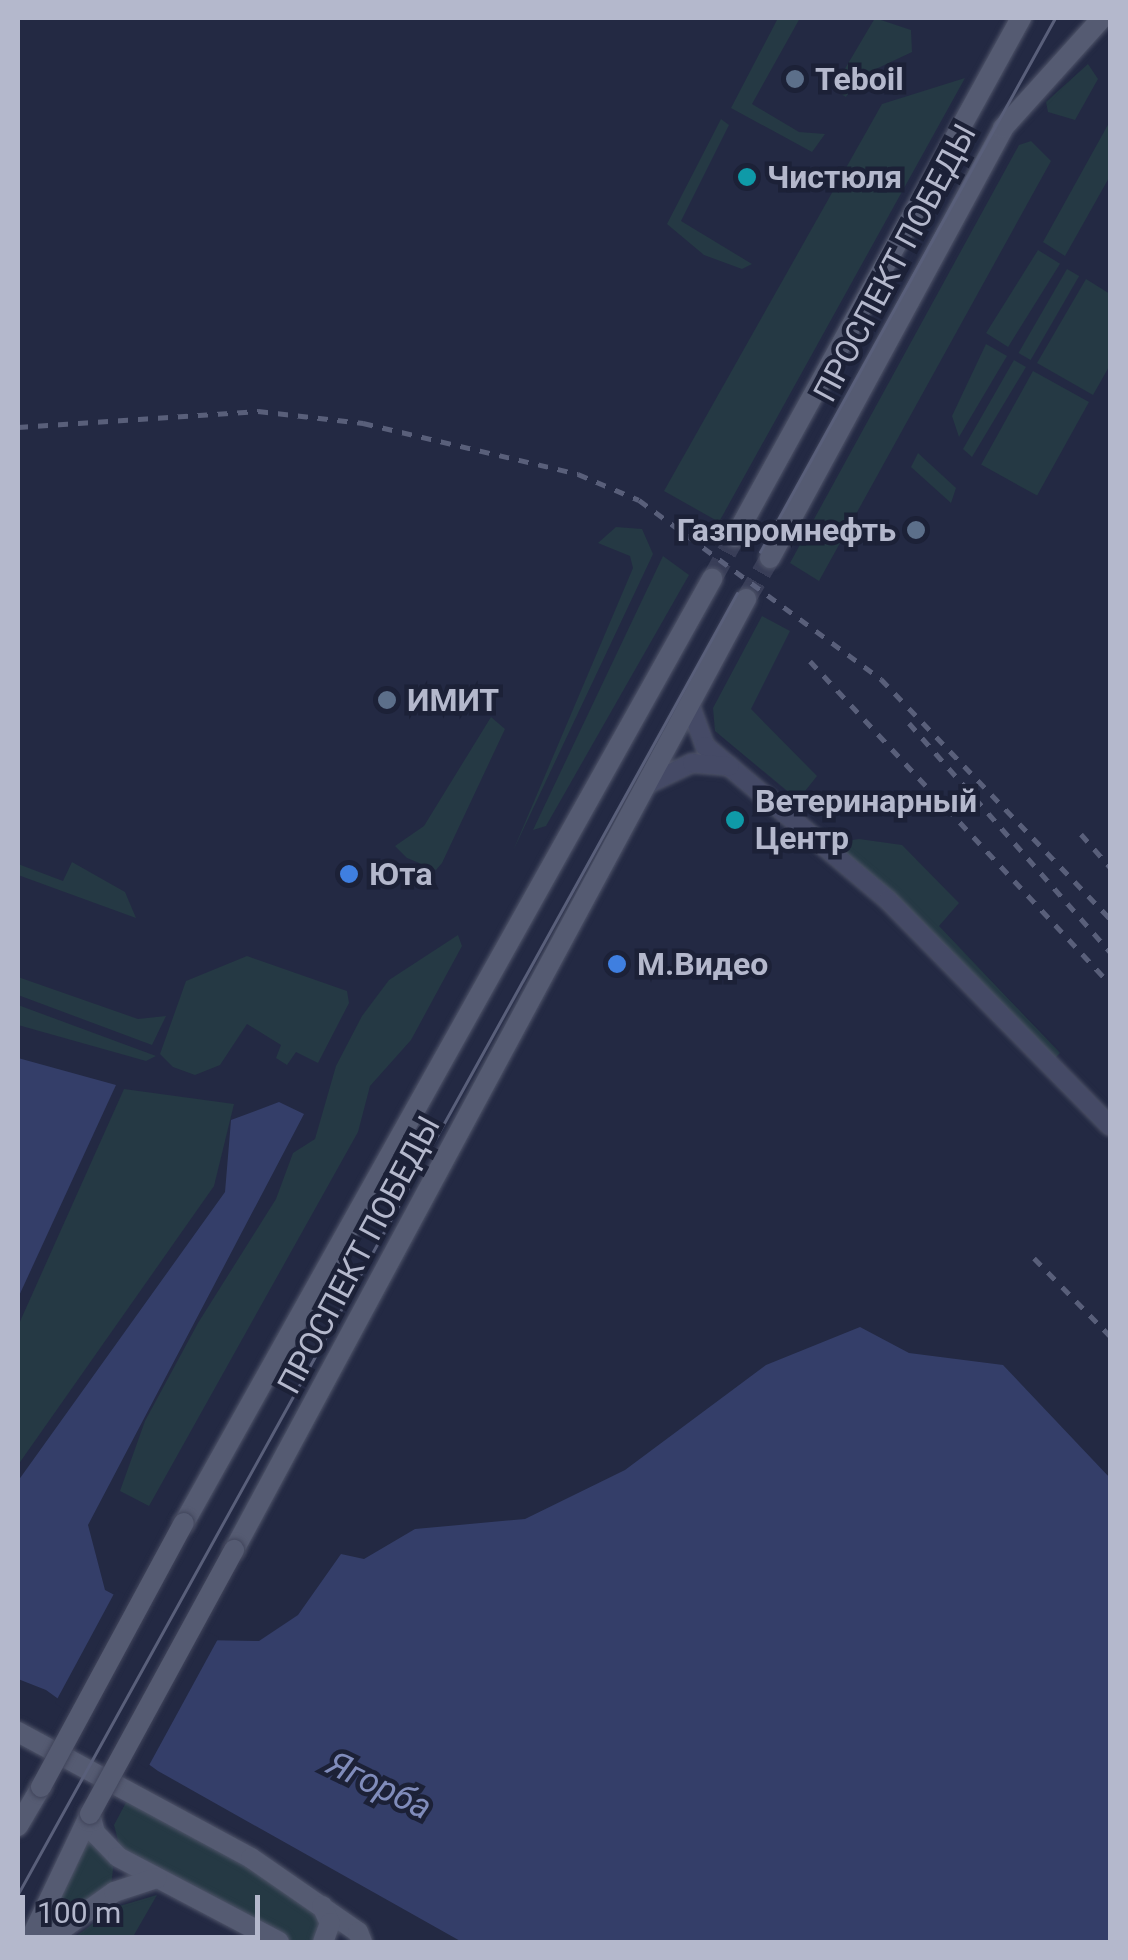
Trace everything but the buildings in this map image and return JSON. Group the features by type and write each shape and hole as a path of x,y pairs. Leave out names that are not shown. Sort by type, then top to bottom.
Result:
{"main road":[{"name":"ПРОСПЕКТ ПОБЕДЫ","path":"735,537 1021,18"},
{"name":"ПРОСПЕКТ ПОБЕДЫ","path":"770,558 1002,128 1102,18"},
{"name":"ПРОСПЕКТ ПОБЕДЫ","path":"18,1826 712,578"},
{"name":"ПРОСПЕКТ ПОБЕДЫ","path":"29,1942 90,1814 746,599"},
{"path":"690,704 706,746 888,900 1110,1126"},
{"path":"648,784 692,763 730,766"},
{"path":"18,1732 155,1802 321,1904 363,1939"},
{"path":"90,1814 108,1849 279,1942"},
{"path":"44,1942 114,1892 157,1878"},
{"path":"321,1904 330,1923 323,1942"}],"shaded area":[{"path":"778,18 800,18 752,104 799,132 825,134 812,152 731,108"},
{"path":"875,18 911,30 912,52 859,77 846,97 833,89"},
{"path":"1088,64 1098,79 1075,120 1048,112 1046,102"},
{"path":"965,78 719,522 664,491 882,104"},
{"path":"721,119 729,125 681,221 752,264 742,269 704,255 667,224"},
{"path":"1110,121 1110,176 1065,256 1043,242"},
{"path":"1031,141 1051,161 819,581 790,563 1019,145"},
{"path":"1038,250 1060,264 1008,347 986,333"},
{"path":"1067,269 1079,276 1031,360 1018,353"},
{"path":"1086,279 1110,294 1110,365 1093,395 1037,363"},
{"path":"986,344 1007,356 959,437 952,416"},
{"path":"1014,360 1026,367 972,457 963,449"},
{"path":"1033,371 1089,402 1037,496 981,465"},
{"path":"918,453 956,488 951,503 911,467"},
{"path":"616,527 642,529 653,554 513,851 633,568 630,556 598,543"},
{"path":"663,556 689,575 546,826 533,830"},
{"path":"762,616 790,631 751,709 817,776 798,800 715,731 713,708"},
{"path":"491,717 505,729 442,863 436,870 407,858 395,846 424,826"},
{"path":"859,839 902,845 959,903 939,926 1060,1053 1054,1059 834,843"},
{"path":"72,862 125,892 136,918 18,875 18,864 63,881"},
{"path":"458,935 462,946 411,1040 370,1086 358,1132 149,1506 120,1491 145,1421 198,1323 276,1199 293,1153 315,1139 336,1066 362,1016 389,980"},
{"path":"247,956 347,991 349,1003 318,1063 296,1052 287,1065 276,1058 281,1045 247,1024 220,1065 195,1075 173,1067 160,1054 186,981"},
{"path":"18,977 138,1019 166,1016 152,1045 18,995"},
{"path":"18,1005 156,1056 146,1061 18,1025"},
{"path":"124,1089 234,1104 214,1186 18,1465 18,1326"},
{"path":"130,1795 317,1908 325,1924 316,1941 293,1942 121,1852 114,1825"},
{"path":"88,1840 114,1861 111,1886 42,1938"},
{"path":"157,1895 130,1942 68,1942 116,1907"}],"water":[{"path":"18,1058 116,1085 18,1298"},
{"name":"Ягорба","path":"279,1102 304,1114 88,1525 105,1590 200,1640 259,1641 298,1615 341,1554 364,1559 415,1529 525,1519 625,1470 766,1365 860,1327 909,1353 1003,1365 1110,1478 1110,1942 462,1942 158,1771 46,1690 18,1679 18,1481 225,1192 231,1120"}],"pier":[{"path":"116,1590 219,1637 147,1769 55,1703"}],"tunnel":[{"path":"712,579 735,537"},
{"path":"746,599 770,558"}],"tram line":[{"path":"760,552 1055,18"},
{"path":"18,1894 737,593"}],"railway":[{"path":"18,427 258,411 363,423 578,474 639,500 881,679 1110,919"},
{"path":"810,661 1110,984"},
{"path":"909,723 1110,952"},
{"path":"1081,834 1110,867"},
{"path":"1034,1258 1110,1336"}],"place":[{"name":"Teboil","path":"795,79"},
{"name":"Чистюля","path":"747,177"},
{"name":"Газпромнефть","path":"916,530"},
{"name":"ИМИТ","path":"387,700"},
{"name":"Ветеринарный Центр","path":"735,820"},
{"name":"Юта","path":"349,874"},
{"name":"М.Видео","path":"617,964"}]}
